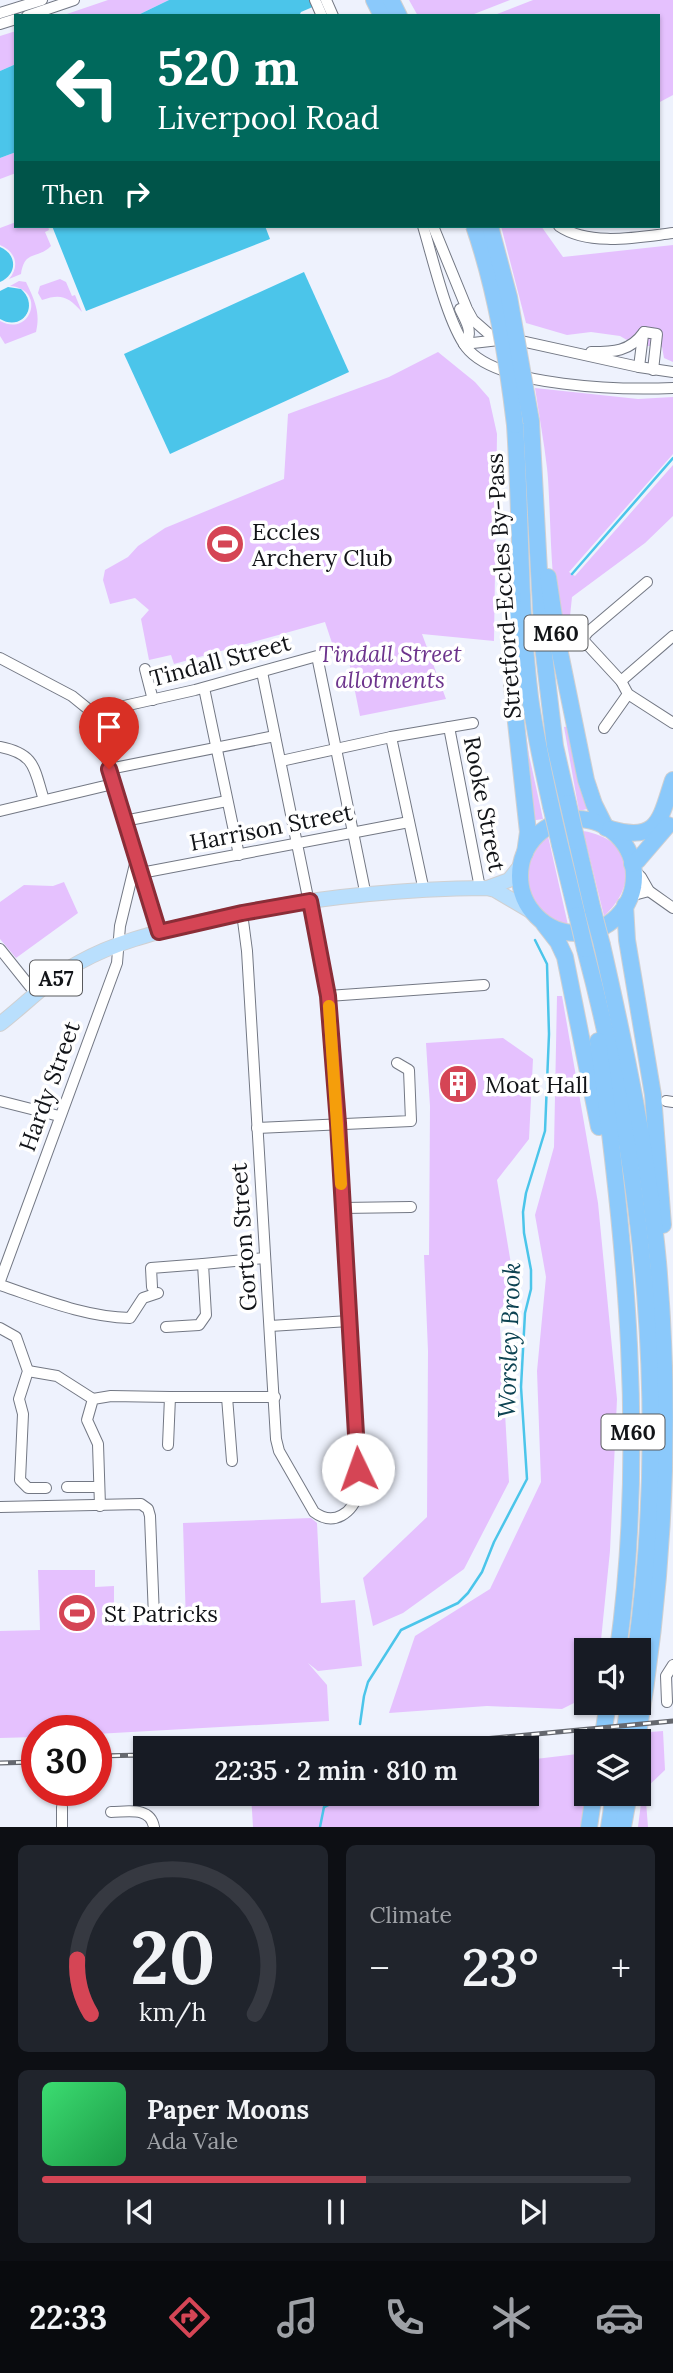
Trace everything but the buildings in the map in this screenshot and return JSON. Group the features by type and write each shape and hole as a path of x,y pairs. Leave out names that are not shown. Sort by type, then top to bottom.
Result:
{"highway":[{"name":"M60","path":"475,228 495,303 510,382 523,423"},
{"name":"M60","path":"491,228 509,297 523,423"},
{"name":"Stretford-Eccles By-Pass","path":"523,423 534,460 543,646 555,746 628,1062 643,1142 660,1294"},
{"name":"Stretford-Eccles By-Pass","path":"523,423 519,483 520,553 530,695 551,806 585,949"},
{"name":"M60","path":"534,460 558,643 586,780 606,828"},
{"name":"M60","path":"519,483 512,667 515,720 528,832 523,859"},
{"name":"A57","path":"523,859 537,835 555,823 584,820 632,834 653,828 660,819 673,780"},
{"path":"633,867 664,830 673,814"},
{"path":"606,828 625,846 633,867 628,900 627,940 644,1030 657,1130 664,1232 660,1294"},
{"path":"523,859 522,890 537,916"},
{"name":"A57","path":"537,916 558,929 586,932 611,921 628,900"},
{"name":"M60","path":"537,916 561,948 567,967 618,1214 632,1371 633,1450 630,1528 619,1638"},
{"name":"M60","path":"585,949 607,1035 623,1118 636,1203 646,1311 651,1407 650,1478 645,1575 637,1638"},
{"path":"585,949 606,1100 618,1214"},
{"name":"M60","path":"640,1729 655,1626 663,1517 666,1406 660,1294"},
{"path":"589,1827 592,1806"},
{"path":"597,1827 600,1806"},
{"path":"608,1827 612,1806"},
{"path":"625,1827 627,1806"}],"main road":[{"name":"A57","path":"484,888 509,880 523,859"},
{"name":"A57","path":"0,1024 73,965 119,944 242,913 310,901 484,888 495,890 537,916"}],"street":[{"path":"0,13 43,0"},
{"path":"33,14 74,0"},
{"path":"424,228 454,324 464,344 482,362 512,375 586,386 673,388"},
{"path":"434,228 472,318 489,334 673,372"},
{"path":"564,228 580,235 603,238 635,238 673,233"},
{"path":"452,276 454,293 470,333 464,344"},
{"path":"568,351 622,350 638,341 644,332"},
{"path":"644,332 657,334 653,370"},
{"path":"639,367 644,332"},
{"path":"464,344 506,339"},
{"path":"647,582 584,637 589,647 621,681 628,694 673,723"},
{"path":"621,681 673,636"},
{"name":"Tindall Street","path":"93,713 204,688 317,656 337,749"},
{"path":"0,657 72,695 93,713 159,932"},
{"path":"145,669 153,700"},
{"path":"262,672 328,996 349,1321 270,1326"},
{"path":"204,688 239,856"},
{"path":"604,728 628,694"},
{"path":"281,761 391,737 473,723"},
{"name":"Rooke Street","path":"449,727 484,888"},
{"path":"109,769 275,736"},
{"path":"391,737 424,891"},
{"path":"0,747 16,750 34,764 44,800"},
{"path":"337,749 366,896"},
{"path":"0,811 113,784"},
{"path":"124,821 227,801"},
{"name":"Harrison Street","path":"141,873 409,822"},
{"name":"Hardy Street","path":"0,1283 117,963 120,926 136,859"},
{"path":"633,867 649,891 669,905 673,892"},
{"path":"628,900 649,891"},
{"path":"126,902 138,898 149,900"},
{"name":"Gorton Street","path":"242,913 247,951 276,1439 279,1451 308,1503 320,1516 329,1518 349,1511 356,1503 359,1491 349,1321"},
{"path":"0,949 36,994"},
{"path":"328,996 484,985"},
{"path":"257,1128 411,1121 409,1070 397,1063"},
{"path":"0,1101 59,1116"},
{"path":"342,1208 411,1206"},
{"path":"0,1283 76,1311 130,1318 143,1298 155,1290 150,1268 265,1258"},
{"path":"166,1327 199,1325 206,1315 204,1264"},
{"path":"0,1328 16,1337 27,1371 19,1399 23,1414 20,1480 28,1488 46,1488"},
{"path":"27,1371 61,1378 93,1399 111,1396 275,1397"},
{"path":"168,1445 175,1397"},
{"path":"227,1397 232,1461"},
{"path":"93,1399 87,1420 98,1444 100,1506"},
{"path":"67,1488 99,1487"},
{"path":"0,1507 141,1504 148,1509 154,1617"},
{"path":"667,1702 666,1676 673,1665"},
{"path":"62,1807 62,1827"},
{"path":"111,1812 144,1812 151,1818 154,1827"}],"green space":[{"path":"108,0 169,0 140,14 67,14"},
{"path":"409,0 510,0 474,14 417,14"},
{"path":"533,0 673,0 673,95 660,102 660,14 497,14"},
{"path":"14,32 14,65 0,71 0,36"},
{"path":"14,153 14,174 0,179 0,158"},
{"path":"14,223 14,228 48,228 45,232 51,246 25,261 21,274 9,279 15,260 10,251 0,245 0,228"},
{"path":"502,228 542,228 563,257 673,245 673,362 664,358 662,347 643,346 633,349 627,340 620,336 591,332 567,335 526,323"},
{"path":"60,279 66,282 72,296 75,295 82,312 64,298 42,300 38,293 40,286"},
{"path":"19,281 26,282 34,300 38,319 36,332 5,344 0,336 0,321 20,323 31,311 28,295 21,289 10,286"},
{"name":"Tindall Street allotments","path":"438,352 475,382 489,398 497,434 494,641 422,634 446,699 360,716 346,647 334,649 325,622 174,664 171,655 149,660 141,619 149,610 135,598 110,604 103,580 105,570 128,557 138,546 165,528 284,479 288,414 389,377"},
{"path":"535,388 638,399 673,397 673,454 569,572 575,576 673,465 673,516 645,543 572,597 569,626 575,635 570,650 563,635 554,590 547,468"},
{"path":"522,706 543,819 530,821 517,707"},
{"path":"570,726 591,808 579,811 564,727"},
{"path":"583,831 613,843 626,864 623,890 604,916"},
{"path":"548,836 568,925 551,920 538,911 529,901 524,888 523,875 527,862 535,848"},
{"path":"64,882 78,913 16,958 0,939 0,902 24,885 53,886"},
{"path":"557,996 562,996 598,1203 617,1399 610,1551 601,1638 574,1638 574,1703 562,1709 487,1706 389,1713 415,1636 490,1589 541,1482 537,1371 546,1277 535,1215 554,1147"},
{"path":"503,1038 533,1059 529,1139 497,1180 516,1294 499,1310 509,1482 464,1569 403,1613 373,1626 363,1578 427,1517 428,1351 424,1255 429,1255 430,1106 426,1043"},
{"path":"311,1518 317,1523 321,1603 355,1600 362,1666 318,1671 308,1663 327,1685 329,1721 112,1733 112,1715 21,1715 21,1737 0,1738 0,1631 40,1630 38,1570 95,1570 95,1587 114,1586 114,1626 186,1624 183,1523"},
{"path":"663,1731 665,1770 651,1783 651,1732"},
{"path":"574,1754 574,1806 584,1806 581,1827 253,1827 252,1806 539,1806 539,1759"},
{"path":"641,1806 646,1806 648,1827 638,1827"}],"water":[{"path":"169,0 329,0 300,14 140,14"},
{"path":"14,65 14,153 0,158 0,71"},
{"path":"53,228 266,228 270,239 86,311"},
{"path":"0,247 10,254 13,264 10,274 0,282"},
{"path":"304,272 349,372 170,454 124,354"},
{"path":"8,287 21,289 29,303 26,315 15,322 0,319 0,291"}],"waterway":[{"path":"572,574 673,458"},
{"name":"Worsley Brook","path":"360,1724 368,1682 401,1630 458,1603 468,1593 482,1572 494,1542 527,1479 521,1387 525,1313 531,1289 531,1270 523,1212 545,1131 549,1034 547,964 535,940"},
{"name":"Worsley Brook","path":"320,1827 326,1806"}],"railway":[{"path":"516,1736 673,1721"},
{"path":"112,1756 133,1755"},
{"path":"0,1763 21,1762"}],"slow traffic":[{"path":"329,1006 341,1184"}],"place":[{"name":"Eccles Archery Club","path":"225,544"},
{"name":"Moat Hall","path":"458,1084"},
{"name":"St Patricks","path":"77,1613"}],"route":[{"path":"109,769 159,932 204,920 310,901 328,996 358,1469"}]}
